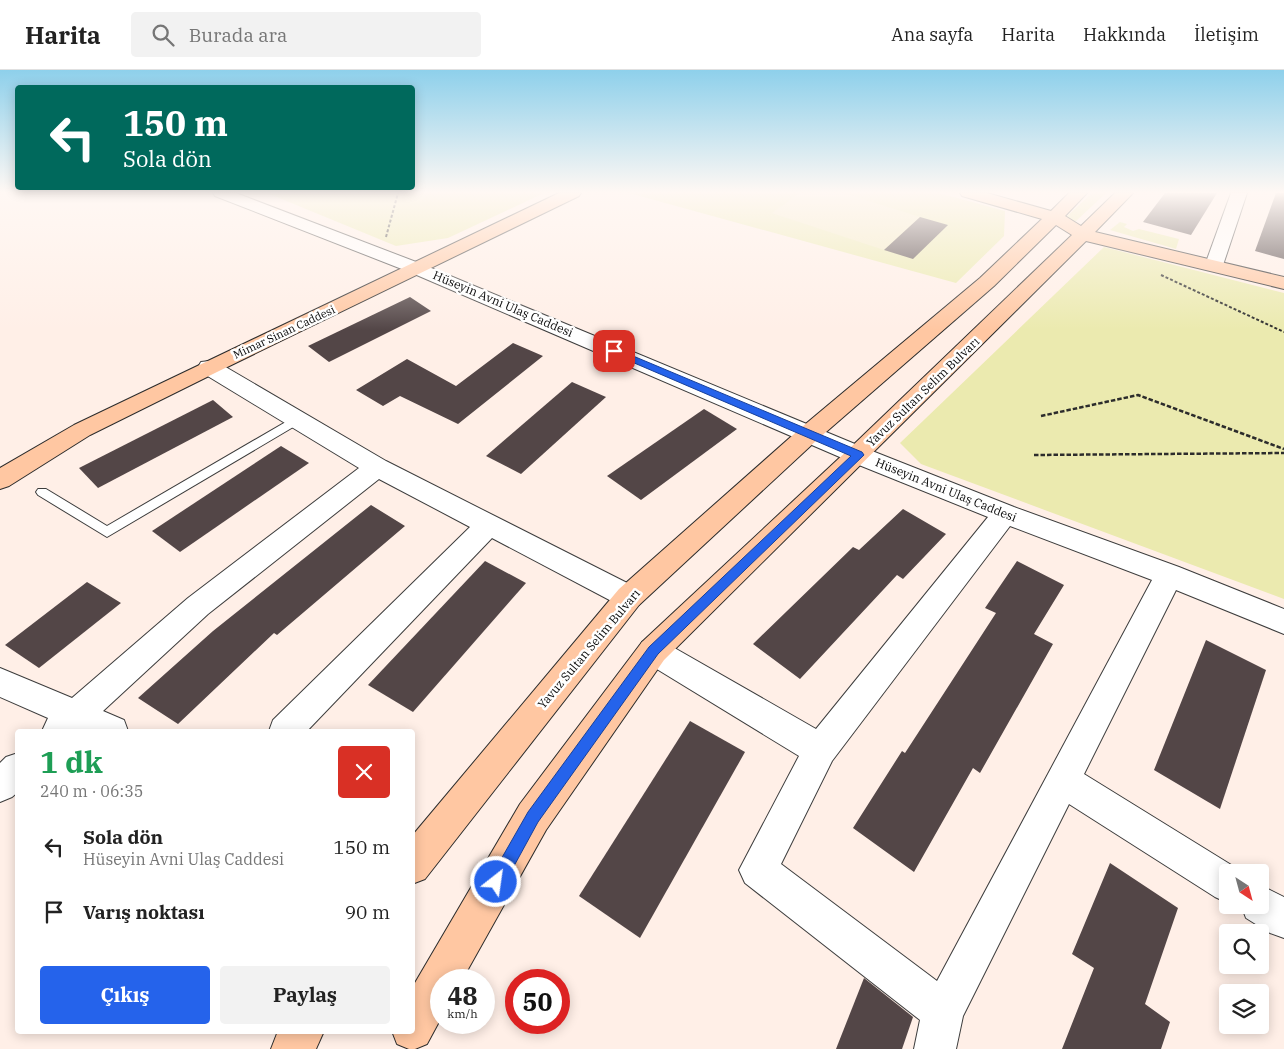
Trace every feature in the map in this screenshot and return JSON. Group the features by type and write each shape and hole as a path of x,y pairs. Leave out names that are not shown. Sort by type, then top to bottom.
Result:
{"main road":[{"name":"Mimar Sinan Caddesi","path":"0,480 82,430 209,367 480,239"},
{"name":"Yavuz Sultan Selim Bulvarı","path":"415,862 629,597 810,433 987,282 1032,239"},
{"name":"Yavuz Sultan Selim Bulvarı","path":"415,1025 533,817 654,650 1080,239"},
{"path":"1100,239 1284,283"},
{"path":"292,1049 301,1034"},
{"name":"Yavuz Sultan Selim Bulvarı","path":"401,1049 410,1034"}],"street":[{"name":"Hüseyin Avni Ulaş Caddesi","path":"339,239 418,269 810,433 858,455 1005,514 1169,575 1284,622"},
{"path":"1214,265 1223,239"},
{"path":"209,367 377,467 629,597"},
{"path":"66,723 198,606 377,467"},
{"path":"942,1012 758,870 820,750 1005,514"},
{"path":"287,729 488,525"},
{"path":"935,1049 942,1012 1169,575"},
{"path":"654,650 820,750"},
{"path":"0,682 66,723 100,729"},
{"path":"0,785 15,772"},
{"path":"1063,780 1219,878"},
{"path":"1269,910 1284,919"}],"lane":[{"path":"42,492 106,532 296,420"}],"path":[{"path":"381,255 385,239"},
{"path":"1156,272 1284,332"},
{"path":"1040,416 1138,395 1284,448"},
{"path":"1034,455 1284,453"}],"shaded area":[{"path":"378,239 444,239 396,246"},
{"path":"795,239 1001,239 956,283"},
{"path":"850,239 896,239 884,250"},
{"path":"1140,239 1179,239 1176,249"},
{"path":"1104,247 1284,293 1284,599 921,464 900,443"}],"building":[{"path":"896,239 934,239 913,259 884,250"},
{"path":"1259,239 1284,239 1284,259 1255,251"},
{"path":"410,297 431,311 329,362 308,346"},
{"path":"513,343 543,356 458,424 400,396 383,406 356,390 407,359 456,386"},
{"path":"572,382 606,397 521,474 486,456"},
{"path":"213,400 233,417 98,488 79,468"},
{"path":"704,409 737,429 641,500 607,476"},
{"path":"281,446 309,463 180,552 152,531"},
{"path":"371,505 405,526 277,635 274,633 178,724 138,698 213,631"},
{"path":"903,509 946,534 903,579 897,575 800,679 753,644 853,547 859,550"},
{"path":"485,561 526,583 413,712 368,685"},
{"path":"1017,561 1064,585 1034,634 1053,644 980,773 973,768 914,872 853,828 902,751 905,753 996,613 985,608"},
{"path":"87,582 121,603 39,668 5,645"},
{"path":"1206,640 1266,670 1220,809 1154,770"},
{"path":"690,721 745,752 640,938 579,896"},
{"path":"1110,863 1178,908 1145,1004 1170,1022 1161,1049 1062,1049 1094,968 1072,954"},
{"path":"864,978 913,1017 902,1049 836,1049"}],"route":[{"path":"496,882 533,817 654,650 858,455 614,351"}]}
